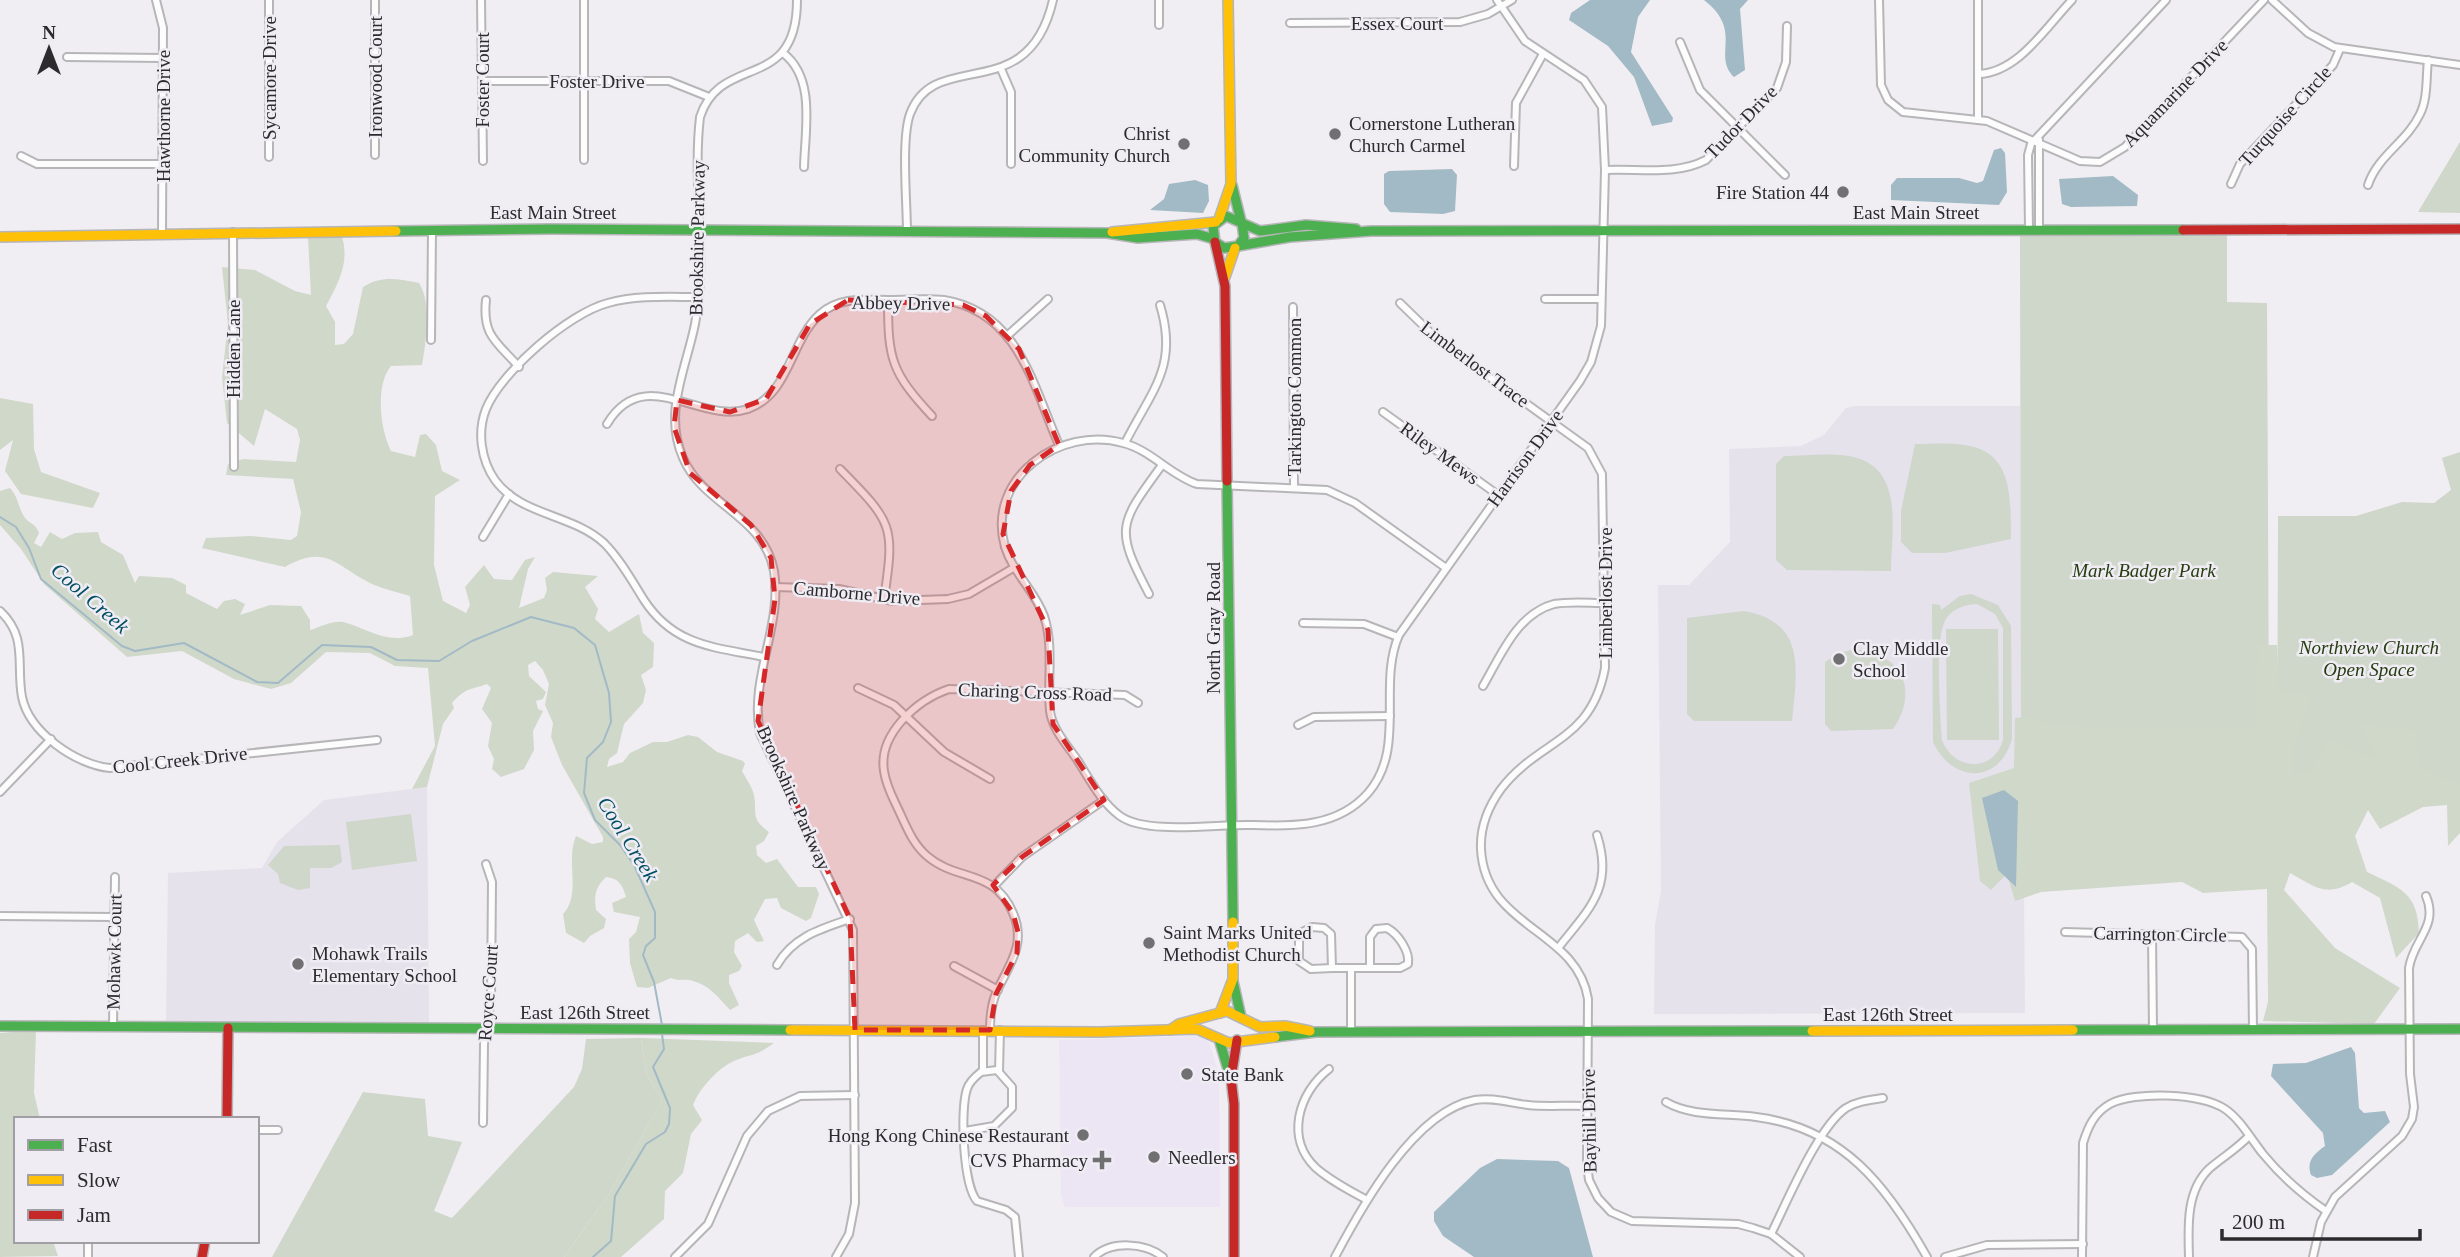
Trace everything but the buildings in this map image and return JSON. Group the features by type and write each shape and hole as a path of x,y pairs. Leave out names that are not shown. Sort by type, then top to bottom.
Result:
{"street":[{"name":"Hawthorne Drive","path":"156,0 163,28 164,58 162,234"},
{"name":"Sycamore Drive","path":"269,0 269,157"},
{"name":"Ironwood Court","path":"375,0 375,155"},
{"name":"Foster Court","path":"481,0 483,161"},
{"path":"584,0 584,160"},
{"path":"709,97 724,83 766,67 783,52 794,33 797,0"},
{"path":"907,232 907,134 909,117 916,101 937,83 1001,69 1026,53 1038,40 1046,24 1052,0"},
{"path":"1159,0 1159,25"},
{"path":"1228,0 1231,184 1228,200 1217,221 1214,240 1224,248 1237,247 1244,238 1231,184"},
{"name":"Essex Court","path":"1290,23 1460,22 1477,18 1499,3 1512,0"},
{"name":"Aquamarine Drive","path":"1879,0 1879,75 1888,100 1913,115 1978,120 2080,161 2100,162 2115,155 2264,0"},
{"path":"1978,0 1978,120"},
{"path":"1978,74 1992,74 2011,64 2072,0"},
{"path":"2034,229 2028,155 2040,134 2166,0"},
{"path":"2272,0 2308,33 2340,49 2460,65"},
{"name":"Harrison Drive","path":"1104,800 1120,816 1142,825 1309,824 1333,818 1352,807 1368,792 1380,772 1389,746 1390,666 1398,637 1591,362 1601,326 1605,170 1600,101 1584,80 1525,41 1499,3"},
{"name":"Tudor Drive","path":"1605,170 1692,167 1706,160 1781,81 1787,54 1787,26"},
{"path":"1680,42 1700,90 1785,176"},
{"name":"Turquoise Circle","path":"2231,184 2240,164 2333,65 2340,49"},
{"path":"783,52 798,68 804,82 804,167"},
{"path":"1514,166 1516,103 1543,54"},
{"path":"67,57 164,58"},
{"path":"2368,185 2376,165 2416,122 2422,110 2428,60"},
{"path":"1001,69 1011,93 1011,164"},
{"name":"Foster Drive","path":"482,81 669,81 709,97"},
{"name":"Brookshire Parkway","path":"709,97 699,127 698,297 674,427 684,461 702,487 751,525 771,558 775,587 757,697 760,733 850,919 855,940 854,1214 849,1234 836,1257"},
{"path":"21,156 37,164 163,164"},
{"path":"1217,221 1230,216 1242,222"},
{"name":"East Main Street","path":"0,237 432,230 1107,233 1217,221"},
{"name":"East Main Street","path":"1242,222 1260,231 1313,225 1371,232"},
{"name":"East Main Street","path":"1237,247 1290,237 1371,232 2460,229"},
{"path":"431,340 432,230"},
{"name":"Hidden Lane","path":"233,232 234,467"},
{"name":"East Main Street","path":"1107,233 1139,238 1198,234 1214,240"},
{"name":"North Gray Road","path":"1214,240 1225,277 1233,979 1241,1018"},
{"name":"North Gray Road","path":"1225,277 1237,247"},
{"path":"698,297 635,298 607,303 572,318 519,367 492,397 486,409 481,441 489,469 509,494 597,537 610,549 659,621 675,634 692,642 764,657"},
{"path":"1008,335 1048,299"},
{"path":"1545,299 1601,299"},
{"path":"486,300 484,318 488,332 519,367"},
{"name":"Abbey Drive","path":"607,424 622,405 637,398 654,396 730,412 756,406 778,387 810,324 823,311 848,300 943,300 963,305 986,316 1008,335 1019,349 1059,445"},
{"path":"888,300 887,330 891,358 908,391 932,416"},
{"name":"Limberlost Trace","path":"1400,303 1438,340 1551,421"},
{"path":"1125,443 1165,368 1168,337 1160,305"},
{"name":"Tarkington Common","path":"1293,307 1294,487"},
{"name":"Riley Mews","path":"1383,412 1498,495"},
{"name":"Limberlost Drive","path":"1551,421 1588,448 1602,474 1605,668 1594,705 1567,736 1507,782 1493,801 1482,829 1482,861 1494,895 1516,917 1570,958 1583,975 1588,999 1588,1032"},
{"path":"993,886 1021,857 1104,800 1053,724 1048,630 1041,608 1015,567 1003,534 1006,502 1030,465 1059,445 1086,439 1125,443 1193,483 1229,487 1317,488 1340,494 1446,568"},
{"path":"1149,594 1129,556 1125,531 1132,507 1162,465"},
{"path":"840,469 880,513 889,531 891,558 884,599"},
{"path":"483,537 509,494"},
{"name":"Camborne Drive","path":"775,587 839,589 884,599 908,601 969,594 1015,567"},
{"path":"1483,686 1508,643 1529,617 1556,604 1605,603"},
{"name":"Cool Creek Drive","path":"0,611 11,622 19,639 25,705 51,739 74,759 110,768 377,740"},
{"path":"1303,623 1364,624 1398,637"},
{"path":"858,688 881,697 953,759 975,768 990,779"},
{"name":"Charing Cross Road","path":"1019,1257 1015,1217 1006,1210 977,1201 968,1188 965,1130 967,1089 983,1071 998,990 1017,953 1018,932 1013,913 993,886 980,877 934,862 919,848 907,828 883,769 888,741 906,716 927,698 948,689 1125,695 1138,703"},
{"path":"1298,725 1314,717 1390,716"},
{"path":"0,792 51,739"},
{"path":"1558,948 1602,885 1604,857 1597,835"},
{"name":"Royce Court","path":"483,1123 486,1029 491,1000 492,882 486,864"},
{"name":"Mohawk Court","path":"113,1027 115,877"},
{"path":"2313,1257 2326,1211 2343,1187 2402,1136 2412,1119 2414,1107 2409,1029 2411,957 2430,924 2431,913 2426,896"},
{"path":"0,916 115,917"},
{"path":"778,965 786,949 796,941 850,919"},
{"path":"1332,968 1331,934 1321,927 1303,929 1297,939 1300,963 1311,969 1400,968 1408,964 1408,956 1391,930 1381,928 1372,931 1370,968"},
{"name":"Carrington Circle","path":"2064,932 2234,935 2245,939 2252,949 2253,1030"},
{"path":"2152,935 2153,1030"},
{"path":"954,966 998,990"},
{"path":"1351,968 1351,1032"},
{"name":"North Gray Road","path":"1220,1013 1233,979"},
{"path":"1231,1078 1225,1067 1213,1024 1220,1013 1231,1011 1241,1018 1244,1030 1238,1040 1231,1078 1234,1104 1234,1257"},
{"name":"East 126th Street","path":"1170,1030 1179,1024 1220,1013"},
{"name":"East 126th Street","path":"1241,1018 1260,1027 1290,1026 1316,1032"},
{"name":"East 126th Street","path":"0,1026 1201,1030 1218,1039"},
{"path":"227,1117 228,1028"},
{"name":"East 126th Street","path":"1238,1040 1316,1032 2460,1029"},
{"name":"Charing Cross Road","path":"965,1130 994,1126 1012,1108 1012,1087 999,1071 991,1030"},
{"name":"Bayhill Drive","path":"1588,1032 1589,1180 1598,1198 1611,1212 1632,1221 1738,1224 1771,1234 1800,1257"},
{"path":"1218,1039 1226,1042 1238,1040"},
{"path":"1329,1069 1310,1087 1301,1106 1299,1136 1307,1157 1315,1167 1367,1200"},
{"path":"983,1071 999,1071"},
{"path":"675,1257 708,1224 747,1136 768,1111 800,1096 855,1095"},
{"path":"2082,1257 2083,1143 2094,1118 2110,1104 2133,1097 2205,1099 2224,1108 2292,1187 2326,1211"},
{"path":"1771,1234 1821,1138 1837,1115 1865,1100 1883,1098"},
{"path":"1335,1257 1367,1200 1405,1148 1456,1107 1489,1099 1528,1105 1587,1106"},
{"path":"1666,1102 1686,1111 1777,1121 1821,1138 1851,1157 1883,1186 1927,1257"},
{"path":"259,1130 278,1130"},
{"path":"2189,1257 2190,1209 2199,1181 2208,1170 2249,1136"},
{"path":"1945,1257 1987,1245 2082,1244"},
{"path":"1094,1257 1113,1247 1146,1247 1163,1257"}],"highlighted area":[{"path":"848,300 963,305 986,316 1019,349 1059,445 1030,465 1011,491 1003,534 1048,630 1053,724 1104,800 1022,857 993,885 1013,913 1018,932 1017,953 996,994 990,1030 855,1030 850,919 758,721 775,599 771,558 751,525 690,473 674,427 677,400 730,412 766,399 810,324"}],"shaded area":[{"path":"308,237 342,237 344,264 326,306 335,322 335,345 344,344 353,334 363,287 384,279 397,279 419,283 423,291 427,323 422,365 391,366 383,384 381,408 384,432 391,451 415,457 420,435 426,434 436,445 442,471 460,480 435,496 434,565 443,601 466,613 470,605 465,587 484,565 494,579 512,580 525,560 535,557 528,569 519,608 544,598 547,590 545,578 553,572 598,576 585,587 598,609 595,619 609,632 639,614 643,633 654,643 653,667 641,675 646,690 643,703 624,724 617,753 609,759 607,767 623,762 630,753 653,742 667,742 688,735 698,737 717,752 743,761 745,764 742,771 755,799 756,818 769,832 764,841 756,846 757,855 766,863 777,859 798,887 816,887 819,894 811,918 806,921 781,908 777,898 765,899 754,920 764,941 757,942 748,933 735,941 734,952 742,966 739,971 729,975 729,983 739,1005 730,1010 709,989 690,980 671,978 648,988 637,987 630,963 629,939 636,932 640,917 614,912 612,903 626,897 622,886 614,879 606,877 596,892 596,910 606,919 604,928 584,943 566,933 563,914 572,897 572,856 576,836 592,844 603,842 603,837 562,765 551,737 553,723 545,705 549,684 543,670 535,661 528,665 529,676 546,692 543,699 536,701 538,709 543,711 533,731 534,750 524,769 501,777 492,769 494,759 488,746 492,723 482,709 491,688 487,684 465,692 452,703 454,708 443,724 427,787 412,789 435,746 428,668 395,666 370,653 326,652 291,683 271,689 234,679 182,651 127,657 44,584 21,549 0,525 0,491 10,488 24,516 38,530 34,543 41,547 50,532 62,539 75,533 98,532 101,542 123,555 135,583 139,576 172,578 186,585 186,593 217,609 224,601 235,599 245,604 240,615 270,605 301,606 310,620 310,630 343,622 386,637 404,638 413,635 410,596 372,584 331,560 312,557 285,567 202,548 206,538 251,536 291,540 297,536 301,512 293,479 226,475 228,464 243,459 296,462 300,440 297,429 265,409 254,446 227,423 222,377 228,324 222,267 255,270 295,291 311,295"},
{"path":"0,398 33,404 34,449 41,472 100,493 93,508 21,494 5,471 13,440 0,450"},
{"name":"Clay Middle School","path":"2020,406 2025,1013 1654,1014 1655,925 1661,891 1658,585 1689,585 1730,542 1729,449 1801,446 1824,435 1846,408"},
{"path":"2258,645 2277,645 2279,691 2312,696 2293,752 2293,773 2309,774 2328,738 2378,760 2361,725 2415,730 2420,767 2460,785 2460,833 2448,846 2447,805 2423,807 2380,829 2368,810 2355,836 2367,872 2405,893 2415,908 2419,933 2396,958 2380,898 2352,882 2327,890 2313,886 2290,873 2284,890 2335,948 2400,988 2374,1024 2263,1021 2268,1002 2267,889 2203,893 2182,882 2041,892 2015,901 2007,874 1991,890 1980,881 1969,783 2014,768 2015,718 2025,717 2054,726 2255,728"},
{"name":"Mohawk Trails Elementary School","path":"427,787 429,1025 166,1023 168,873 262,868 277,842 324,800"},
{"path":"36,1030 34,1093 40,1117 14,1117 14,1243 54,1243 58,1256 0,1257 0,1033"},
{"path":"1196,1036 1206,1039 1210,1045 1219,1074 1220,1207 1065,1207 1061,1194 1059,1040"},
{"path":"641,1038 774,1043 758,1053 728,1064 700,1092 693,1105 702,1120 691,1134 683,1173 665,1191 664,1219 621,1257 564,1257 609,1194 662,1100 646,1073"}],"green space":[{"path":"2460,142 2460,213 2418,212"},
{"name":"Mark Badger Park","path":"2020,234 2227,234 2227,302 2267,303 2269,733 2021,734"},
{"path":"1915,444 1970,446 1985,451 1995,460 2007,483 2011,539 1945,553 1912,553 1901,542 1901,511"},
{"name":"Northview Church Open Space","path":"2460,452 2460,800 2277,813 2278,516 2356,516 2402,502 2434,503 2451,490 2442,458"},
{"path":"1842,455 1860,459 1874,467 1883,478 1892,507 1891,571 1787,570 1776,560 1776,464 1784,456"},
{"path":"1971,594 1998,605 2011,626 2012,739 2006,754 1997,765 1975,773 1952,765 1941,756 1933,742 1932,604 1940,605 1941,610 1960,596","holes":["1977,604 1995,614 2003,628 2003,740 1991,758 1983,763 1973,764 1955,758 1942,740 1939,682 1941,635 1948,616 1961,607"]},
{"path":"1744,611 1764,617 1779,626 1788,637 1794,651 1796,667 1792,721 1694,721 1687,714 1687,618"},
{"path":"1946,629 1998,629 1999,740 1947,740"},
{"path":"1855,649 1884,658 1901,676 1905,701 1893,729 1831,731 1825,724 1825,662 1839,653"},
{"path":"411,814 417,861 352,870 346,822"},
{"path":"340,845 342,862 331,868 310,868 310,888 298,890 280,883 278,874 268,865 284,846"},
{"path":"641,1038 646,1073 662,1100 609,1194 564,1257 272,1257 363,1092 425,1099 428,1136 462,1142 434,1211 452,1218 574,1087 582,1069 586,1039"}],"water":[{"path":"1590,0 1650,0 1638,17 1631,52 1673,118 1672,122 1652,126 1634,77 1608,46 1569,20 1571,13"},
{"path":"1704,0 1748,0 1740,9 1745,70 1734,77 1726,60 1722,22 1716,11"},
{"path":"2001,148 2005,153 2007,192 1999,205 1891,200 1891,185 1897,178 1959,178 1977,183 1983,181 1994,150"},
{"path":"1452,169 1457,175 1455,211 1443,214 1390,212 1384,204 1384,174 1389,171"},
{"path":"2113,176 2138,195 2137,206 2071,207 2062,204 2059,179"},
{"path":"1195,180 1208,185 1209,201 1203,213 1150,210 1164,199 1169,184"},
{"path":"2004,790 2018,801 2016,887 1998,870 1982,798"},
{"path":"2351,1047 2355,1053 2359,1108 2364,1113 2385,1111 2390,1122 2332,1175 2317,1178 2311,1175 2310,1162 2325,1146 2323,1133 2271,1076 2273,1064 2306,1063"},
{"path":"1497,1159 1558,1161 1569,1168 1593,1257 1474,1257 1443,1236 1434,1221 1434,1212 1480,1168"}],"waterway":[{"name":"Cool Creek","path":"0,517 16,527 29,548 41,579 122,646 135,651 184,643 257,682 278,683 322,645 371,647 397,660 439,661 472,641 531,617 574,628 595,645 609,693 611,722 603,742 587,758 584,793 595,820 620,845 634,865 655,912 655,938 646,946 643,955 654,982 662,1025"},
{"name":"Cool Creek","path":"593,1257 611,1241 615,1196 646,1144 665,1132 669,1124 670,1108 653,1067 664,1049 662,1034"}],"traffic: fast":[{"path":"1232,185 1241,221"},
{"path":"1242,223 1244,238 1238,246 1224,248 1215,242 1213,226 1226,216 1260,231 1306,225 1356,229"},
{"path":"396,231 552,229 1107,233 1138,238 1197,234 1214,239"},
{"path":"1238,246 1290,237 1371,231 2183,230"},
{"path":"1227,481 1233,922"},
{"path":"1233,981 1241,1017"},
{"path":"0,1026 790,1030"},
{"path":"2073,1030 2460,1029"},
{"path":"1275,1037 1316,1032 1812,1031"},
{"path":"1219,1039 1230,1076"}],"traffic: slow":[{"path":"1219,219 1231,184 1228,0"},
{"path":"1112,232 1216,222"},
{"path":"0,237 396,231"},
{"path":"1225,277 1235,248"},
{"path":"1220,1013 1233,979 1233,922"},
{"path":"1170,1030 1179,1024 1227,1011 1260,1027 1285,1026 1310,1031"},
{"path":"790,1030 1100,1032 1197,1029 1229,1043 1275,1037"},
{"path":"1812,1031 2073,1030"}],"traffic: jam":[{"path":"2183,230 2460,229"},
{"path":"1215,242 1225,286 1227,481"},
{"path":"227,1117 228,1028"},
{"path":"1234,1257 1234,1104 1231,1078 1237,1040"},
{"path":"202,1257 205,1243"}],"place":[{"name":"Cornerstone Lutheran Church Carmel","path":"1335,134"},
{"name":"Christ Community Church","path":"1184,144"},
{"name":"Fire Station 44","path":"1843,192"},
{"name":"Clay Middle School","path":"1839,659"},
{"name":"Saint Marks United Methodist Church","path":"1149,943"},
{"name":"Mohawk Trails Elementary School","path":"298,964"},
{"name":"State Bank","path":"1187,1074"},
{"name":"Hong Kong Chinese Restaurant","path":"1083,1135"},
{"name":"Needlers","path":"1154,1157"},
{"name":"CVS Pharmacy","path":"1102,1160"}]}
